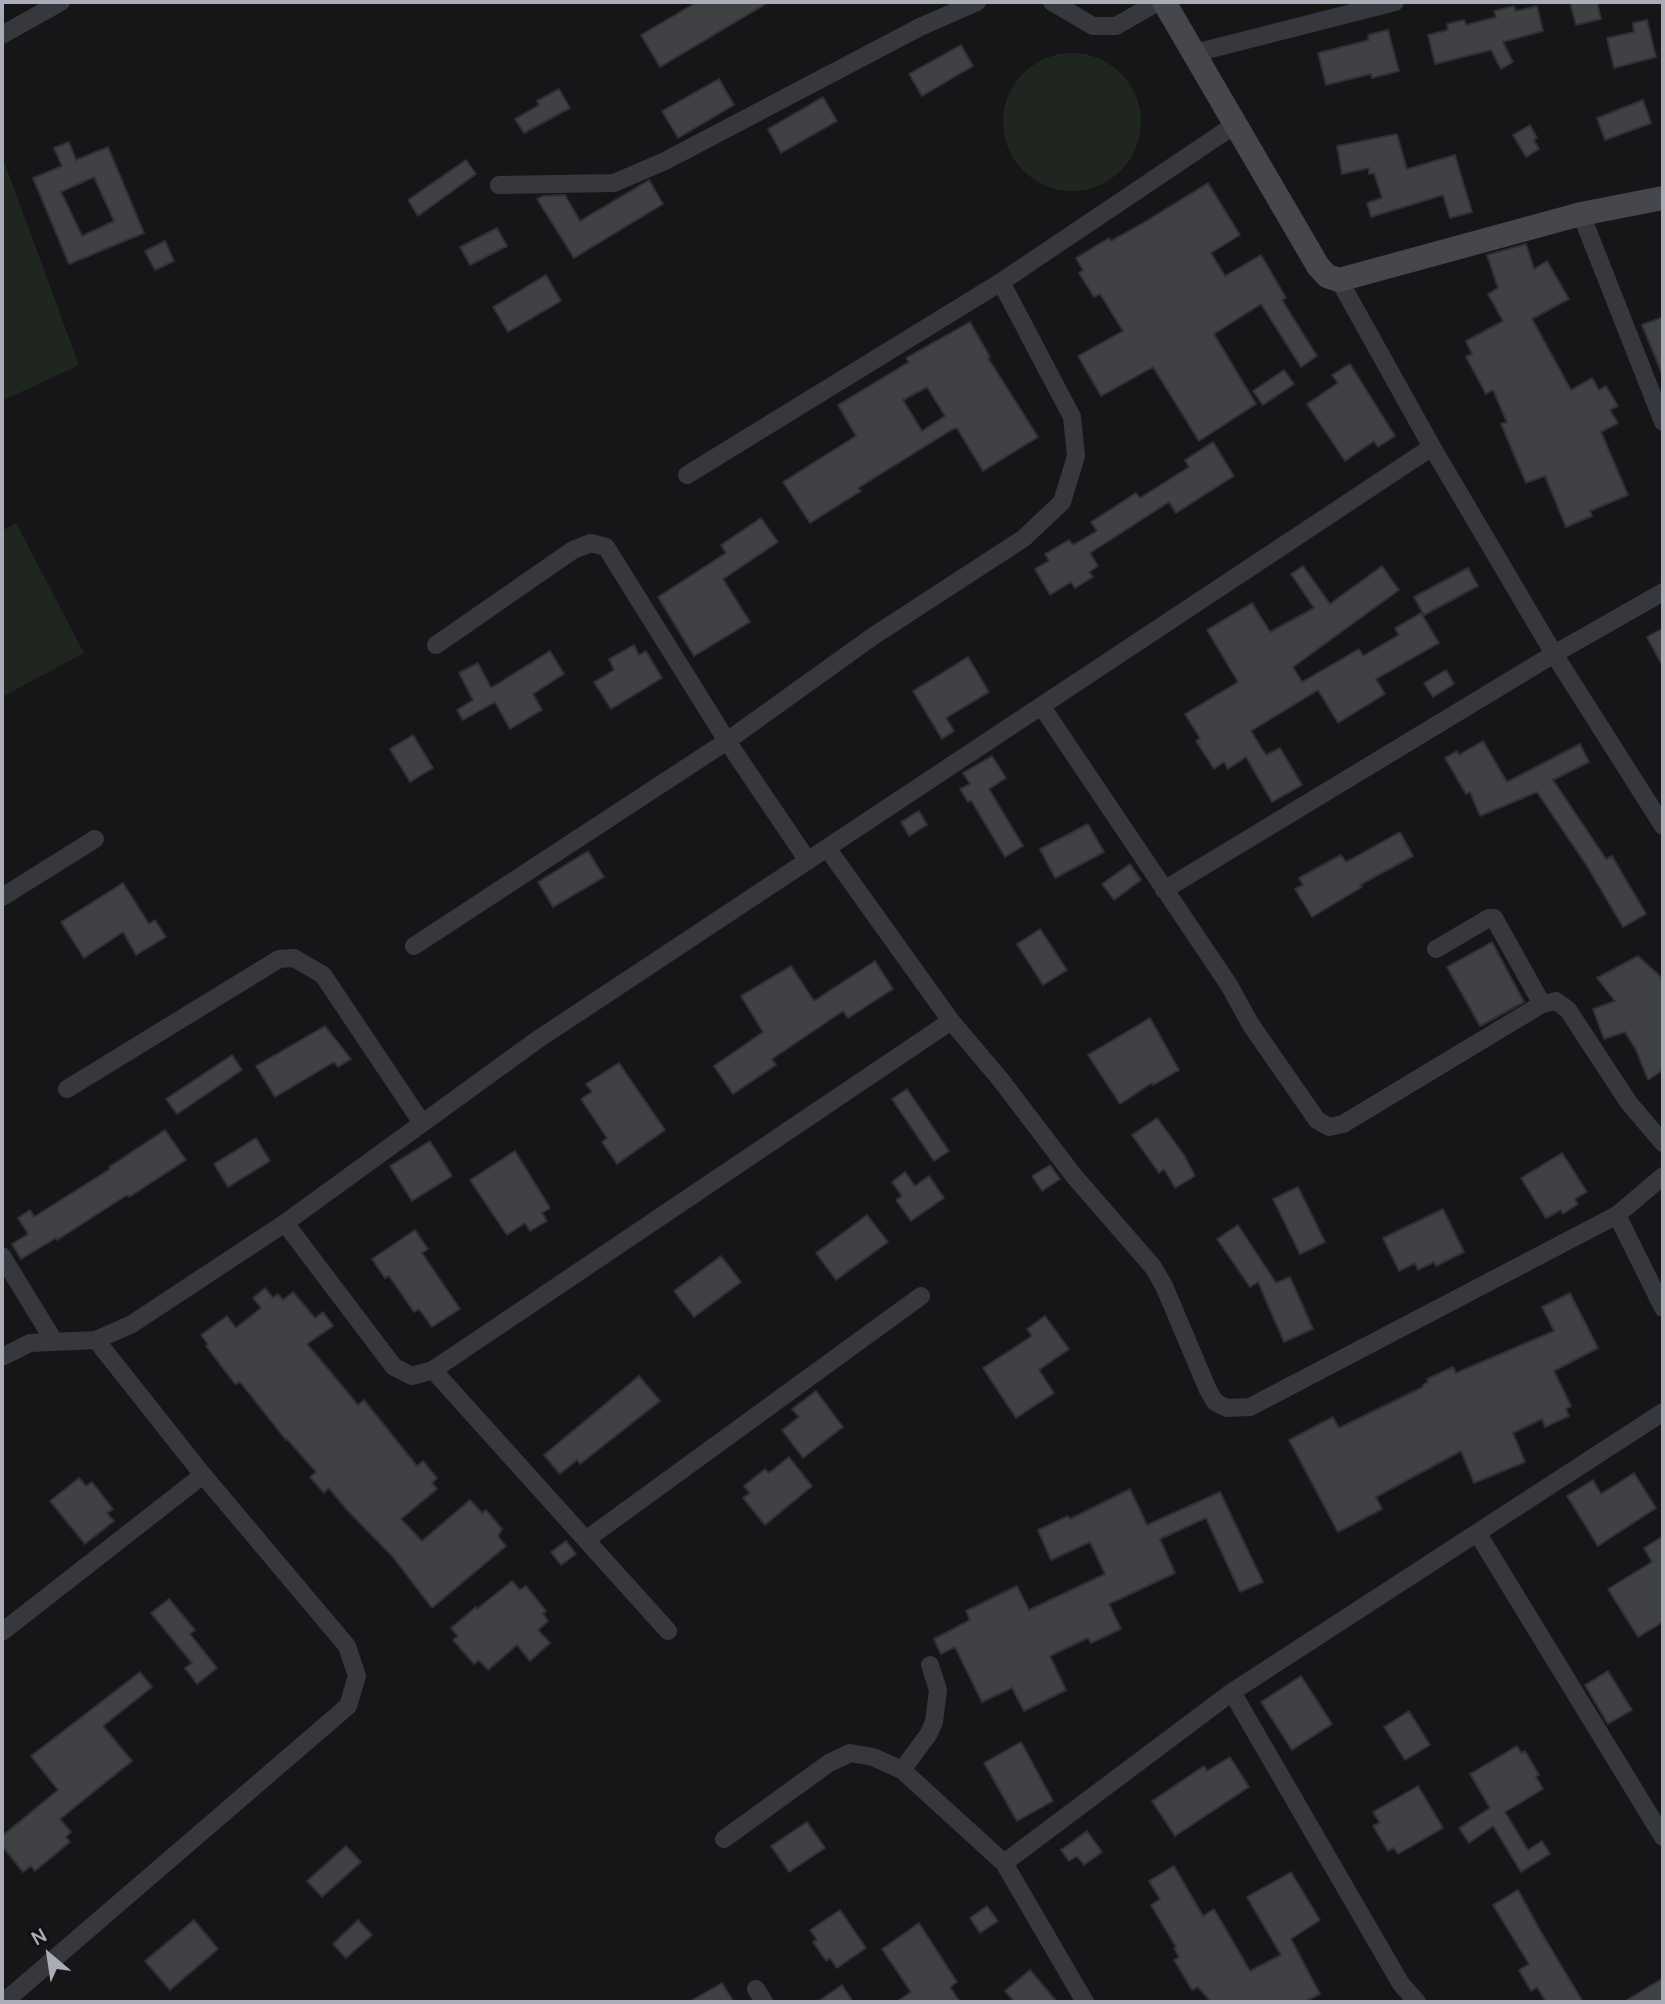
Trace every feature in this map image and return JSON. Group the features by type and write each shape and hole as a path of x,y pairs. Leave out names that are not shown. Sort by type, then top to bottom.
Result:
{"street":[{"path":"2,35 61,2"},
{"path":"499,185 614,183 665,161 920,27 977,2"},
{"path":"1052,2 1093,26 1116,26 1158,2"},
{"path":"1164,2 1318,266 1327,276 1339,280 1581,214 1663,198"},
{"path":"1195,53 1395,2"},
{"path":"687,475 1001,282 1236,124"},
{"path":"1581,214 1663,422"},
{"path":"1339,280 1432,447 1554,654 1663,826"},
{"path":"414,946 727,741 872,637 1024,538 1062,502 1076,456 1072,417 1001,282"},
{"path":"2,1357 30,1343 96,1340 132,1324 285,1223 537,1040 1432,447"},
{"path":"436,645 573,550 591,542 606,547 727,741 808,861"},
{"path":"1164,890 1554,654 1663,592"},
{"path":"1042,707 1229,985 1251,1025 1317,1120 1329,1127 1343,1124 1542,1004 1556,1000 1568,1010 1629,1103 1663,1143"},
{"path":"2,897 95,839"},
{"path":"827,849 951,1021 1000,1079 1074,1176 1153,1267 1164,1286 1208,1390 1215,1402 1227,1408 1250,1407 1617,1215 1663,1176"},
{"path":"1436,949 1489,918 1494,918 1542,1004"},
{"path":"68,1089 279,959 294,958 323,975 422,1124"},
{"path":"285,1223 394,1367 412,1376 433,1370 951,1021"},
{"path":"1617,1215 1663,1308"},
{"path":"2,1256 54,1340"},
{"path":"587,1539 921,1296"},
{"path":"4,2002 348,1706 357,1676 347,1646 203,1475 96,1340"},
{"path":"433,1370 668,1630"},
{"path":"1004,1863 1232,1692 1663,1412"},
{"path":"2,1632 203,1475"},
{"path":"1478,1534 1663,1837"},
{"path":"902,1770 928,1735 934,1722 938,1690 930,1665"},
{"path":"1232,1692 1401,1984 1417,2002"},
{"path":"724,1839 818,1771 850,1753 873,1757 902,1770 1004,1863 1085,2002"}],"shaded area":[{"path":"1072,53 1098,59 1121,73 1135,96 1141,122 1135,148 1121,171 1098,185 1072,191 1046,185 1023,171 1009,148 1003,122 1009,96 1023,73 1046,59"},
{"path":"2,156 79,365 2,401"},
{"path":"16,523 84,653 2,697 2,531"}],"building":[{"path":"697,2 769,2 660,67 641,35"},
{"path":"1570,2 1597,2 1601,19 1576,25"},
{"path":"1514,6 1516,11 1537,6 1543,31 1503,42 1513,62 1501,69 1491,50 1435,64 1428,35 1448,30 1447,24 1464,20 1466,25 1496,17 1494,11"},
{"path":"1647,20 1656,57 1614,68 1607,38 1634,32 1633,23"},
{"path":"1388,30 1399,71 1372,78 1371,74 1326,85 1318,53 1369,40 1368,35"},
{"path":"961,45 973,66 922,96 909,74"},
{"path":"719,79 734,105 678,138 662,111"},
{"path":"559,89 570,108 524,133 515,119 539,105 537,101"},
{"path":"823,97 837,121 781,153 768,129"},
{"path":"1643,100 1651,123 1605,140 1597,118"},
{"path":"1530,125 1539,149 1526,157 1513,135"},
{"path":"1397,134 1407,169 1455,155 1472,212 1450,218 1443,195 1371,217 1367,203 1382,198 1374,173 1369,174 1369,168 1342,174 1337,146"},
{"path":"69,142 76,160 108,147 144,233 69,264 33,178 62,166 54,148","holes":["94,177 114,221 82,236 61,192"]},
{"path":"466,160 476,174 418,216 408,200"},
{"path":"649,180 663,204 574,258 537,199 543,196 565,195 580,221"},
{"path":"1208,183 1240,235 1211,253 1225,276 1261,255 1286,298 1282,300 1317,356 1301,367 1261,304 1214,334 1256,404 1199,441 1153,367 1101,396 1078,356 1123,331 1100,294 1094,297 1079,273 1083,270 1076,258 1109,238 1111,241 1143,223"},
{"path":"497,228 507,246 470,265 460,247"},
{"path":"165,241 174,261 155,270 145,251"},
{"path":"1526,244 1534,269 1547,261 1569,299 1532,319 1571,390 1592,378 1599,390 1606,386 1618,406 1610,410 1618,423 1601,432 1628,495 1590,511 1592,516 1566,527 1545,476 1526,483 1501,424 1507,422 1493,390 1486,394 1466,357 1472,354 1466,341 1503,321 1488,294 1498,288 1487,255"},
{"path":"546,275 561,301 508,332 493,307"},
{"path":"1663,317 1663,376 1642,325"},
{"path":"970,322 990,357 988,358 1038,437 983,471 957,428 953,429 858,488 861,491 810,523 783,482 856,436 838,405 909,362 906,358","holes":["927,387 945,416 922,431 903,400"]},
{"path":"1350,364 1395,436 1378,447 1374,441 1345,461 1307,404 1338,383 1332,375"},
{"path":"1284,370 1294,384 1263,405 1253,391"},
{"path":"1213,442 1234,476 1176,513 1169,502 1090,553 1098,566 1089,572 1093,577 1075,588 1071,582 1050,595 1035,569 1049,561 1045,554 1069,540 1073,545 1097,531 1091,522 1136,493 1140,498 1189,467 1185,460"},
{"path":"761,518 778,542 723,579 750,622 694,656 658,597 726,553 721,545"},
{"path":"1303,566 1330,604 1382,566 1399,590 1293,667 1302,682 1359,649 1363,656 1399,635 1395,628 1421,613 1439,643 1376,679 1385,694 1338,723 1318,690 1251,731 1266,755 1280,748 1302,785 1272,802 1246,757 1228,769 1224,762 1214,769 1196,741 1200,738 1185,714 1238,682 1207,630 1252,603 1270,632 1314,608 1291,574"},
{"path":"1468,568 1478,586 1424,615 1414,597"},
{"path":"1663,628 1663,667 1647,637"},
{"path":"634,645 639,655 646,651 662,678 611,709 594,682 614,670 609,659"},
{"path":"550,651 564,674 533,694 542,710 510,729 495,702 463,720 457,710 473,700 459,673 478,663 491,688"},
{"path":"968,657 989,692 946,718 954,731 942,739 913,691"},
{"path":"1446,670 1454,684 1433,697 1424,683"},
{"path":"413,735 433,768 410,782 390,749"},
{"path":"1483,741 1507,782 1580,744 1589,762 1553,780 1606,859 1612,856 1646,914 1623,927 1587,866 1537,792 1480,816 1470,792 1466,794 1445,758 1457,751 1459,755"},
{"path":"992,756 1006,778 989,789 1023,846 1005,857 971,800 968,802 960,789 970,784 963,773"},
{"path":"919,811 927,825 909,836 901,822"},
{"path":"1088,824 1104,852 1055,878 1040,849"},
{"path":"1400,832 1413,856 1360,885 1362,887 1312,917 1295,889 1303,885 1299,878 1341,855 1346,862"},
{"path":"588,851 604,877 553,907 538,882"},
{"path":"1130,864 1141,880 1114,900 1102,884"},
{"path":"123,883 149,924 155,920 166,937 136,955 123,932 84,958 61,922"},
{"path":"1040,929 1067,970 1043,985 1017,944"},
{"path":"1492,942 1524,1002 1480,1026 1447,967"},
{"path":"1638,956 1659,975 1663,983 1663,1070 1648,1080 1636,1050 1625,1032 1604,1039 1593,1009 1615,1001 1597,978"},
{"path":"875,961 893,989 848,1018 843,1011 772,1059 776,1065 733,1094 714,1066 763,1032 741,996 791,966 814,1001"},
{"path":"1150,1018 1179,1070 1153,1085 1152,1083 1120,1104 1088,1055"},
{"path":"325,1026 351,1059 338,1067 334,1062 275,1097 256,1066"},
{"path":"232,1055 242,1070 177,1114 166,1099"},
{"path":"619,1063 665,1130 617,1164 602,1142 607,1138 581,1099 592,1092 586,1084"},
{"path":"907,1089 949,1151 934,1161 892,1099"},
{"path":"1157,1118 1184,1155 1195,1176 1175,1188 1164,1169 1159,1173 1132,1135"},
{"path":"165,1130 186,1160 129,1197 127,1195 57,1240 56,1238 21,1259 12,1244 28,1234 18,1218 30,1210 34,1217"},
{"path":"256,1138 270,1161 228,1187 214,1164"},
{"path":"430,1141 452,1176 412,1201 390,1166"},
{"path":"515,1151 550,1208 542,1213 547,1221 530,1231 525,1223 507,1235 470,1180"},
{"path":"1562,1153 1587,1192 1575,1199 1578,1204 1563,1214 1561,1210 1546,1218 1521,1178"},
{"path":"1050,1165 1060,1179 1042,1191 1032,1176"},
{"path":"905,1172 915,1186 929,1176 944,1198 911,1221 896,1200 902,1196 892,1182"},
{"path":"1298,1187 1325,1242 1300,1254 1273,1199"},
{"path":"1443,1209 1464,1252 1436,1266 1434,1262 1418,1270 1415,1263 1399,1271 1383,1238"},
{"path":"867,1215 888,1242 836,1280 816,1253"},
{"path":"1238,1225 1276,1283 1290,1277 1313,1329 1284,1342 1258,1282 1250,1287 1217,1239"},
{"path":"415,1230 428,1249 422,1253 460,1309 432,1327 419,1309 414,1312 389,1276 385,1278 372,1259"},
{"path":"721,1256 741,1282 694,1317 674,1291"},
{"path":"265,1288 273,1298 278,1294 283,1300 293,1292 315,1318 323,1312 333,1326 307,1344 358,1405 364,1400 417,1466 423,1461 437,1478 432,1483 437,1489 401,1519 422,1541 470,1500 482,1513 486,1510 502,1529 498,1536 506,1546 432,1608 393,1557 329,1488 324,1493 310,1477 316,1472 286,1440 240,1382 235,1384 206,1346 208,1344 201,1335 227,1316 236,1328 261,1308 253,1298"},
{"path":"1570,1293 1598,1348 1554,1371 1571,1406 1566,1409 1569,1416 1545,1427 1542,1419 1513,1433 1525,1462 1474,1483 1461,1451 1376,1497 1382,1509 1338,1532 1289,1440 1333,1417 1339,1428 1423,1387 1428,1382 1427,1379 1453,1367 1456,1373 1554,1331 1542,1307"},
{"path":"1045,1316 1069,1349 1039,1370 1054,1393 1016,1418 983,1368 1032,1336 1027,1329"},
{"path":"639,1376 660,1401 580,1464 577,1460 560,1474 544,1455"},
{"path":"816,1391 843,1427 803,1458 782,1430 799,1417 792,1409"},
{"path":"789,1457 812,1486 765,1525 743,1498 750,1493 744,1486 765,1469 769,1473"},
{"path":"1634,1473 1656,1508 1598,1546 1567,1496 1593,1480 1601,1494"},
{"path":"79,1478 86,1486 92,1482 113,1509 107,1513 114,1521 85,1544 50,1501"},
{"path":"1130,1489 1147,1525 1220,1492 1263,1582 1240,1592 1206,1518 1160,1539 1175,1573 1109,1604 1121,1629 1091,1643 1088,1638 1050,1656 1066,1690 1024,1711 1012,1688 982,1702 955,1647 941,1654 934,1639 970,1620 966,1611 1017,1586 1029,1610 1105,1574 1090,1542 1051,1560 1038,1530 1068,1516 1070,1519"},
{"path":"1663,1536 1663,1622 1638,1637 1608,1589 1652,1562 1644,1548"},
{"path":"566,1541 576,1554 561,1565 551,1552"},
{"path":"512,1581 520,1590 526,1586 546,1611 543,1614 548,1621 538,1630 550,1643 530,1661 517,1645 488,1670 479,1660 474,1664 453,1640 458,1636 451,1628"},
{"path":"169,1599 195,1630 190,1634 217,1668 197,1684 185,1668 192,1663 151,1613"},
{"path":"1608,1671 1632,1710 1608,1724 1585,1685"},
{"path":"140,1672 152,1687 103,1726 132,1761 60,1819 71,1832 66,1837 70,1842 35,1871 31,1866 23,1872 2,1846 2,1836 58,1790 31,1756"},
{"path":"1301,1676 1332,1724 1292,1750 1261,1702"},
{"path":"1409,1711 1430,1745 1405,1760 1384,1727"},
{"path":"1021,1742 1053,1801 1017,1821 984,1763"},
{"path":"1517,1746 1521,1753 1525,1751 1539,1775 1536,1777 1543,1789 1505,1812 1528,1850 1542,1841 1550,1854 1521,1872 1493,1826 1469,1843 1459,1828 1490,1808 1470,1774"},
{"path":"1230,1757 1249,1787 1175,1836 1152,1801 1204,1766 1207,1771"},
{"path":"1418,1786 1443,1828 1398,1854 1394,1848 1388,1851 1373,1826 1380,1823 1373,1812"},
{"path":"807,1822 825,1848 789,1872 771,1846"},
{"path":"1087,1831 1102,1852 1084,1865 1077,1856 1069,1861 1061,1850"},
{"path":"346,1846 361,1862 322,1897 307,1881"},
{"path":"1174,1866 1203,1916 1214,1909 1250,1971 1281,1955 1247,1897 1291,1872 1320,1920 1291,1939 1320,1994 1304,2002 1211,2002 1198,1987 1192,1990 1174,1960 1179,1957 1174,1948 1176,1947 1151,1905 1160,1899 1149,1881"},
{"path":"1518,1890 1583,2002 1546,2002 1537,1987 1531,1991 1519,1970 1529,1964 1493,1905"},
{"path":"987,1906 998,1921 980,1933 970,1918"},
{"path":"840,1910 866,1948 837,1968 830,1958 826,1961 813,1942 817,1940 810,1930"},
{"path":"194,1920 218,1949 170,1990 145,1961"},
{"path":"358,1920 372,1935 346,1958 333,1944"},
{"path":"919,1923 957,1982 950,1987 960,2002 896,2002 911,1992 882,1949"},
{"path":"1030,1970 1057,2002 1015,2002 1005,1991"},
{"path":"1663,1978 1663,2002 1624,2002"},
{"path":"722,1983 734,2002 689,2002"},
{"path":"842,1985 853,2002 817,2002"}]}
